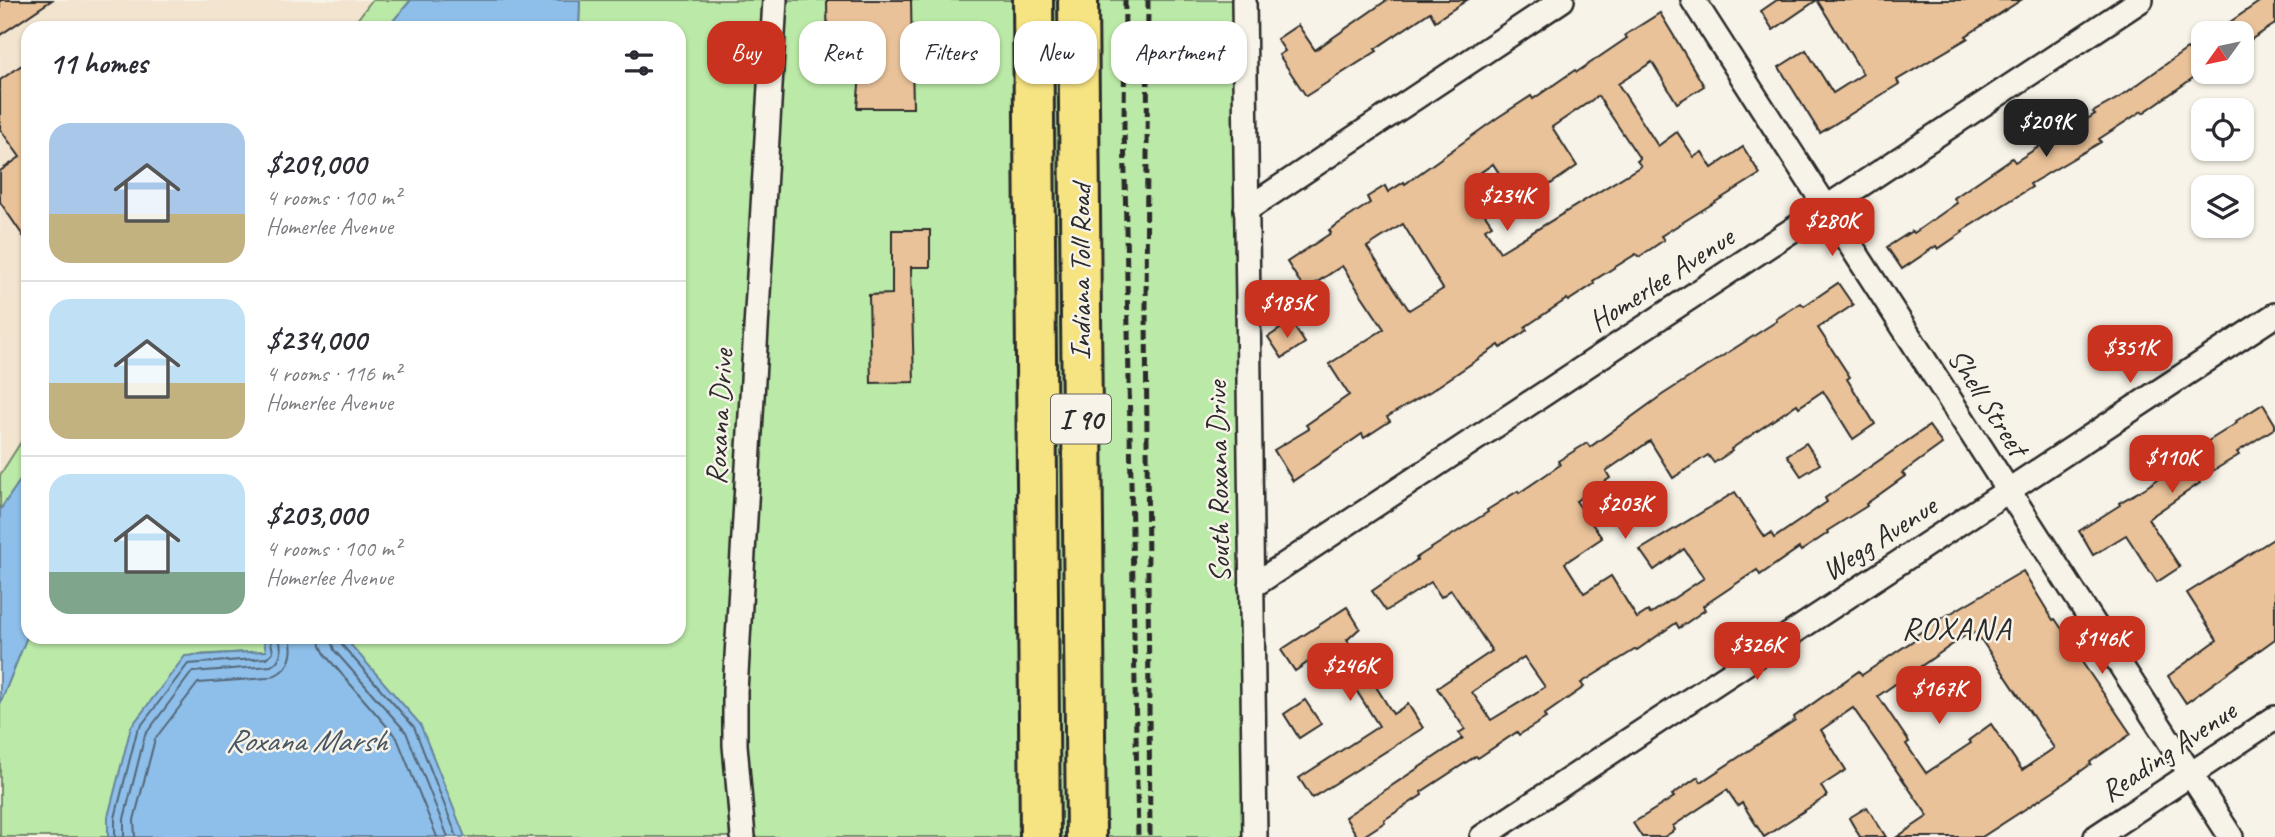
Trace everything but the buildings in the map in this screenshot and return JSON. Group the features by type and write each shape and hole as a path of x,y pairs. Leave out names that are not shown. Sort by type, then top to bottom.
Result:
{"highway":[{"name":"Indiana Toll Road","path":"1033,0 1040,837"},
{"name":"Indiana Toll Road","path":"1078,0 1086,837"}],"street":[{"name":"Roxana Drive","path":"743,837 735,745 735,691 775,0"},
{"name":"South Roxana Drive","path":"1244,0 1255,837"},
{"path":"1247,210 1562,0"},
{"name":"Shell Street","path":"1693,0 2231,837"},
{"name":"Homerlee Avenue","path":"1251,587 2141,0"},
{"name":"Wegg Avenue","path":"1482,837 2275,315"},
{"name":"Reading Avenue","path":"2096,837 2275,719"}],"shaded area":[{"path":"0,0 411,0 393,21 21,21 21,479 0,510"}],"green space":[{"path":"372,0 411,0 393,21 356,21"},
{"path":"580,0 1244,0 1244,21 1111,21 1111,84 1245,84 1255,837 400,837 333,644 686,644 686,21 579,21"},
{"path":"21,442 21,479 0,510 0,475"},
{"path":"24,644 265,644 267,651 193,655 244,837 0,837 0,704"}],"water":[{"path":"411,0 580,0 579,21 393,21"},
{"path":"21,479 21,644 24,644 0,704 0,510"},
{"name":"Roxana Marsh","path":"264,644 350,644 420,724 465,837 108,837 108,817 131,727 185,656 266,651"}],"railway":[{"path":"1125,0 1124,126 1138,837"},
{"path":"1148,0 1146,310 1150,837"}],"district":[{"name":"ROXANA","path":"1957,628"}]}
